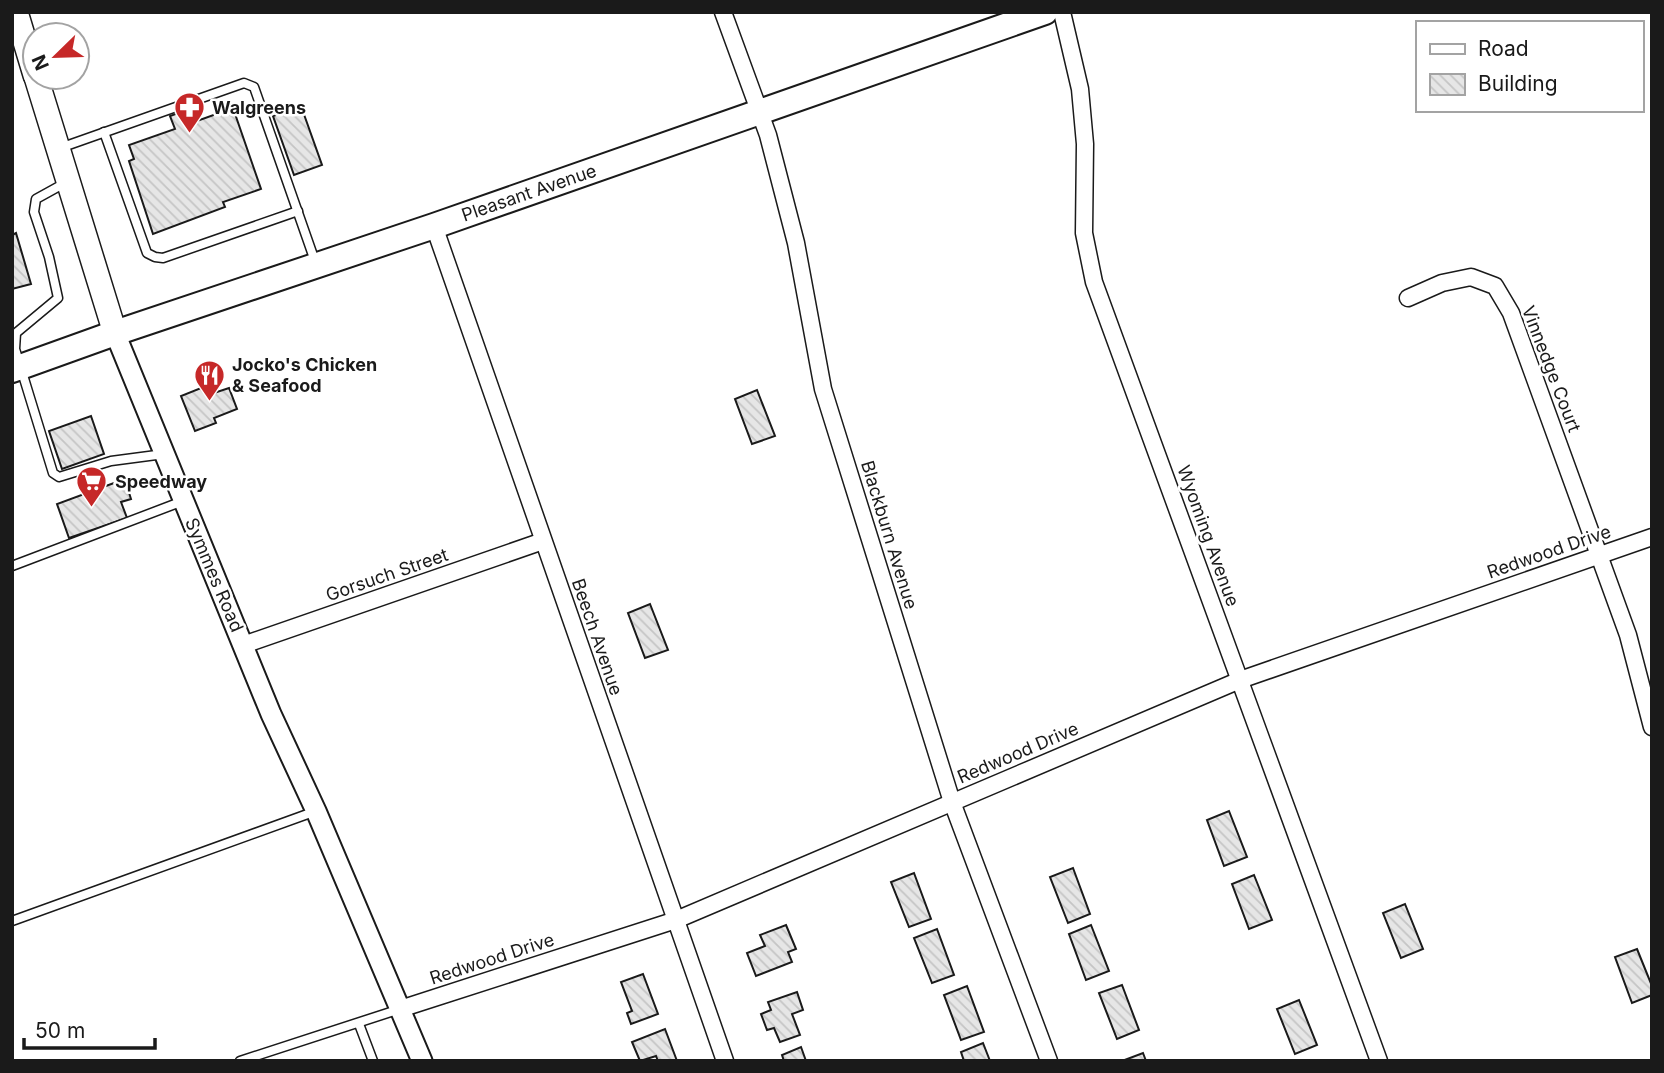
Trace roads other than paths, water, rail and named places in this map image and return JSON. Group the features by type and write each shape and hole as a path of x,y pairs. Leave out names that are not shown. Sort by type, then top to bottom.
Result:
{"main road":[{"name":"Symmes Road","path":"16,12 21,29"},
{"name":"Pleasant Avenue","path":"17,369 1045,12"},
{"name":"Symmes Road","path":"40,91 115,333"}],"street":[{"name":"Blackburn Avenue","path":"723,12 768,135 796,243 823,389 952,802 1049,1061"},
{"name":"Wyoming Avenue","path":"1062,12 1080,89 1085,144 1084,233 1094,282 1379,1061"},
{"name":"Beech Avenue","path":"434,226 725,1061"},
{"name":"Vinnedge Court","path":"1408,298 1442,283 1471,277 1495,286 1511,313 1628,635 1652,727"},
{"name":"Symmes Road","path":"115,333 271,714 316,811 422,1061"},
{"name":"Redwood Drive","path":"400,1009 676,920 1240,680 1652,537"},
{"name":"Gorsuch Street","path":"243,645 543,541"}],"lane":[{"path":"58,149 244,83 254,86 317,265"},
{"path":"104,132 146,253 155,257 163,258 298,211"},
{"path":"68,182 36,199 34,212 49,257 58,298 16,334 15,349 17,369 53,473 60,477 111,461 164,454"},
{"path":"12,566 183,501"},
{"path":"12,921 316,811"},
{"path":"240,1061 400,1009"},
{"path":"359,1024 373,1061"}],"place":[{"name":"Walgreens","path":"189,135"},
{"name":"Jocko's Chicken & Seafood","path":"209,402"},
{"name":"Speedway","path":"92,509"}]}
